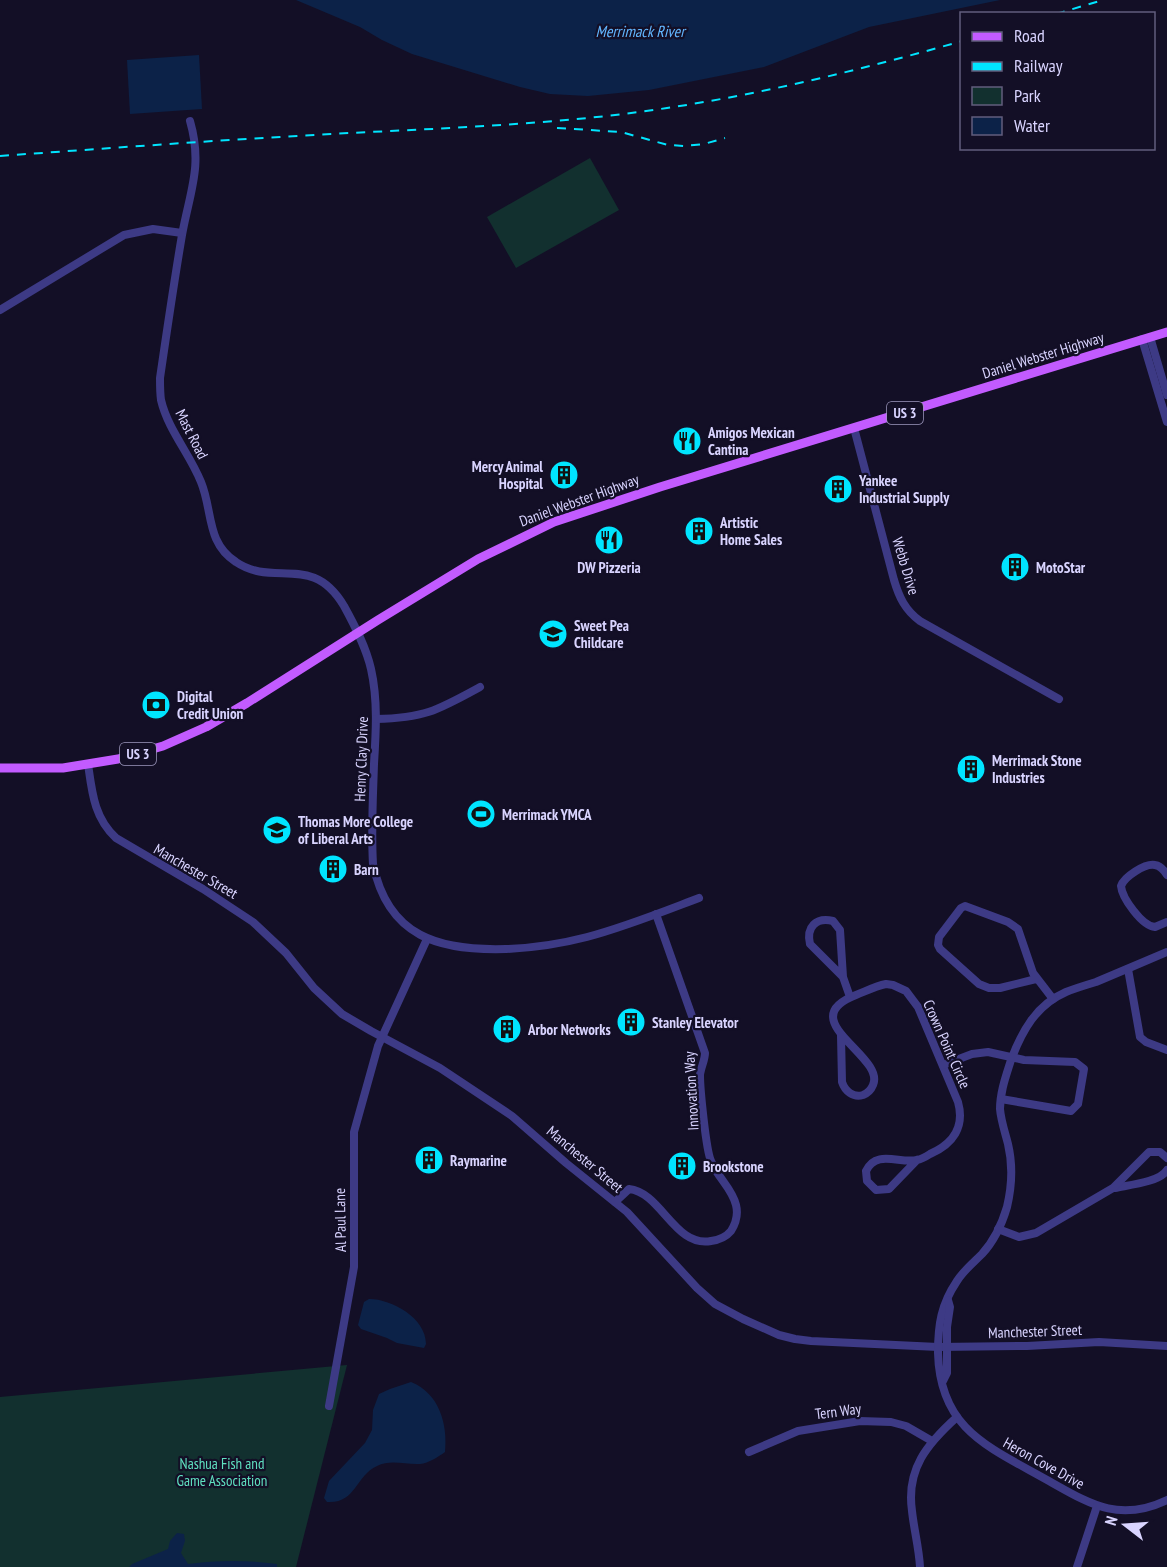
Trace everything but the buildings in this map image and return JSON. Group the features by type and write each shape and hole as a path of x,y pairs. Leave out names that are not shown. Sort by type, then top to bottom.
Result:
{"main road":[{"name":"Daniel Webster Highway","path":"0,768 57,768 88,764 132,756 190,735 247,703 478,559 554,522 1167,332"}],"street":[{"name":"Mast Road","path":"190,121 196,141 196,167 182,233 160,378 161,400 170,423 202,483 212,533 222,550 247,568 264,572 303,574 321,581 343,604 358,633"},
{"path":"0,310 124,235 153,229 182,233"},
{"path":"1146,338 1167,395"},
{"path":"1146,338 1167,422"},
{"name":"Webb Drive","path":"854,428 894,580 907,609 920,621 1059,699"},
{"name":"Henry Clay Drive","path":"358,633 371,667 376,718 372,848 376,879 389,908 400,920 427,939 452,946 481,949 543,947 587,937 699,898"},
{"path":"376,718 404,718 426,714 480,687"},
{"name":"Manchester Street","path":"88,764 94,804 108,831 116,838 203,889 253,922 286,953 331,1005 382,1037 440,1068 493,1102 615,1202 715,1304 743,1319 795,1339 938,1347 1099,1342 1167,1346"},
{"path":"1167,875 1161,867 1149,865 1125,879 1121,886 1124,895 1144,923 1155,927 1167,922"},
{"path":"1036,979 1000,988 983,986 940,949 939,937 964,906 1014,925 1020,934 1036,979 1053,999"},
{"name":"Innovation Way","path":"615,1202 630,1190 640,1192 686,1236 699,1242 721,1238 731,1231 737,1218 736,1202 714,1168 708,1151 700,1074 705,1053 656,914"},
{"path":"841,1036 873,1072 872,1089 863,1095 852,1095 844,1088 842,1082 841,1036 834,1017 835,1008 841,1001 850,997 843,976 840,930 833,921 822,919 817,921 810,930 810,944 843,976"},
{"path":"382,1037 427,939"},
{"name":"Heron Cove Drive","path":"1167,952 1053,999 1028,1023 1004,1080 1001,1099 1001,1116 1009,1150 1011,1176 1006,1208 998,1229 983,1253 957,1281 943,1306 940,1314 938,1347 939,1373 947,1400 957,1417 983,1444 1097,1506 1119,1510 1135,1509 1167,1500"},
{"path":"1128,969 1140,1037 1142,1041 1167,1050"},
{"name":"Crown Point Circle","path":"850,997 886,984 906,991 918,1007 943,1065 959,1107 959,1127 955,1137 948,1144 917,1160 886,1191 876,1190 867,1181 867,1168 877,1160 917,1160"},
{"name":"Al Paul Lane","path":"329,1406 354,1267 354,1132 370,1070 382,1037"},
{"path":"943,1065 978,1052 994,1053 1027,1061 1080,1064 1084,1073 1078,1104 1073,1111 1066,1112 1001,1099"},
{"path":"998,1229 1019,1238 1029,1236 1113,1188 1149,1152 1160,1152 1167,1158"},
{"path":"1113,1188 1158,1178 1167,1170"},
{"name":"Heron Cove Drive","path":"943,1381 947,1373 947,1327 950,1307 948,1300"},
{"path":"920,1567 911,1488 921,1458 932,1441 957,1417"},
{"name":"Tern Way","path":"749,1452 798,1431 860,1421 891,1422 906,1426 932,1441"},
{"path":"1077,1567 1097,1506"}],"green space":[{"path":"590,158 619,210 516,268 487,217"},
{"name":"Nashua Fish and Game Association","path":"347,1365 296,1567 0,1567 0,1397"}],"water":[{"name":"Merrimack River","path":"296,0 1000,0 869,27 764,67 649,90 588,96 550,94 520,87 412,54 360,27"},
{"path":"199,55 202,109 130,114 127,60"},
{"path":"369,1299 388,1302 414,1318 424,1335 426,1344 424,1348 397,1343 361,1329 358,1325 364,1302"},
{"path":"411,1382 429,1394 440,1411 445,1431 445,1452 423,1463 393,1463 377,1466 364,1476 344,1499 327,1502 324,1498 329,1481 365,1443 372,1430 373,1410 379,1394"},
{"path":"177,1533 184,1534 185,1541 181,1553 188,1564 244,1561 277,1564 277,1567 129,1567 168,1549 170,1541"}],"railway":[{"path":"1063,12 1103,0"},
{"path":"0,156 499,125 625,114 778,88 852,71 960,42"},
{"path":"557,128 621,132 668,145 704,144 725,138"}],"place":[{"name":"Amigos Mexican Cantina","path":"687,441"},
{"name":"Mercy Animal Hospital","path":"564,475"},
{"name":"Yankee Industrial Supply","path":"838,489"},
{"name":"Artistic Home Sales","path":"699,531"},
{"name":"DW Pizzeria","path":"609,540"},
{"name":"MotoStar","path":"1015,567"},
{"name":"Sweet Pea Childcare","path":"553,634"},
{"name":"Digital Credit Union","path":"156,705"},
{"name":"Merrimack Stone Industries","path":"971,769"},
{"name":"Merrimack YMCA","path":"481,814"},
{"name":"Thomas More College of Liberal Arts","path":"277,830"},
{"name":"Barn","path":"333,869"},
{"name":"Stanley Elevator","path":"631,1022"},
{"name":"Arbor Networks","path":"507,1029"},
{"name":"Raymarine","path":"429,1160"},
{"name":"Brookstone","path":"682,1166"}]}
